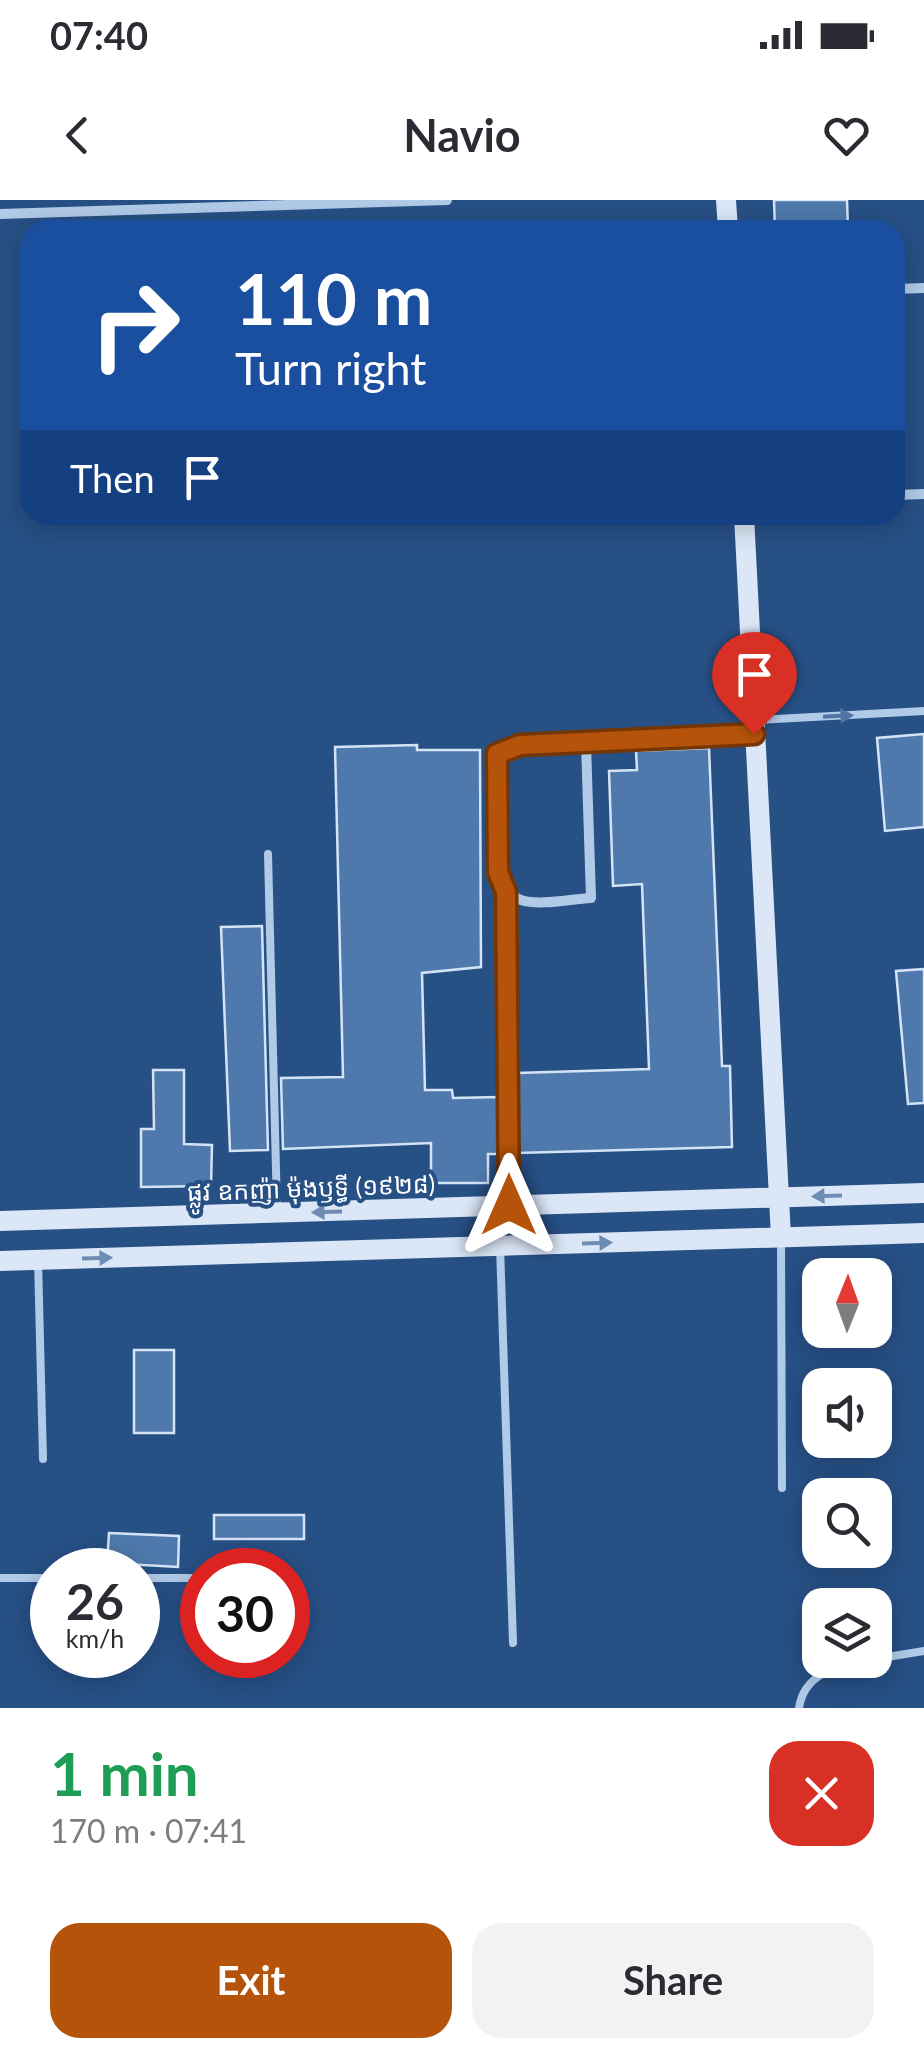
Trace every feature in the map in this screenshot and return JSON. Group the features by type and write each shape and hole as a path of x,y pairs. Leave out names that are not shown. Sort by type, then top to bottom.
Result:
{"main road":[{"path":"744,525 780,1237"},
{"name":"ផ្លូវ ឧកញ៉ា ម៉ុងឫទ្ធី (១៩២៨)","path":"0,1221 924,1192"},
{"path":"0,1261 924,1233"}],"street":[{"path":"0,214 447,200"},
{"path":"509,1205 506,892 498,872 497,754 520,745 586,744 753,727"},
{"path":"506,892 522,901 590,898 586,744"}],"lane":[{"path":"753,727 924,711"},
{"path":"268,854 278,1214"},
{"path":"780,1237 782,1488"},
{"path":"500,1246 514,1643"},
{"path":"38,1260 43,1459"},
{"path":"0,1578 30,1578"},
{"path":"892,1655 924,1650"},
{"path":"799,1708 800,1696 814,1678"}],"building":[{"path":"774,200 847,200 848,220 775,220"},
{"path":"924,734 924,827 885,831 877,738"},
{"path":"417,745 417,750 480,750 481,967 422,973 425,1090 452,1090 453,1098 500,1097 500,1154 488,1154 488,1183 431,1183 431,1143 283,1149 281,1078 343,1077 335,747"},
{"path":"709,748 722,1066 730,1066 732,1147 517,1153 517,1073 649,1069 642,884 613,886 609,771 637,770 636,751"},
{"path":"262,926 268,1150 230,1151 221,927"},
{"path":"924,969 924,1103 908,1104 896,971"},
{"path":"153,1070 184,1070 184,1144 212,1145 211,1186 141,1187 141,1129 154,1129"},
{"path":"134,1350 174,1350 174,1433 134,1433"},
{"path":"214,1515 304,1515 304,1539 214,1539"},
{"path":"109,1533 179,1536 178,1567 160,1566 160,1548 108,1548"}],"route":[{"path":"509,1205 506,892 498,872 497,754 520,745 754,734"}]}
